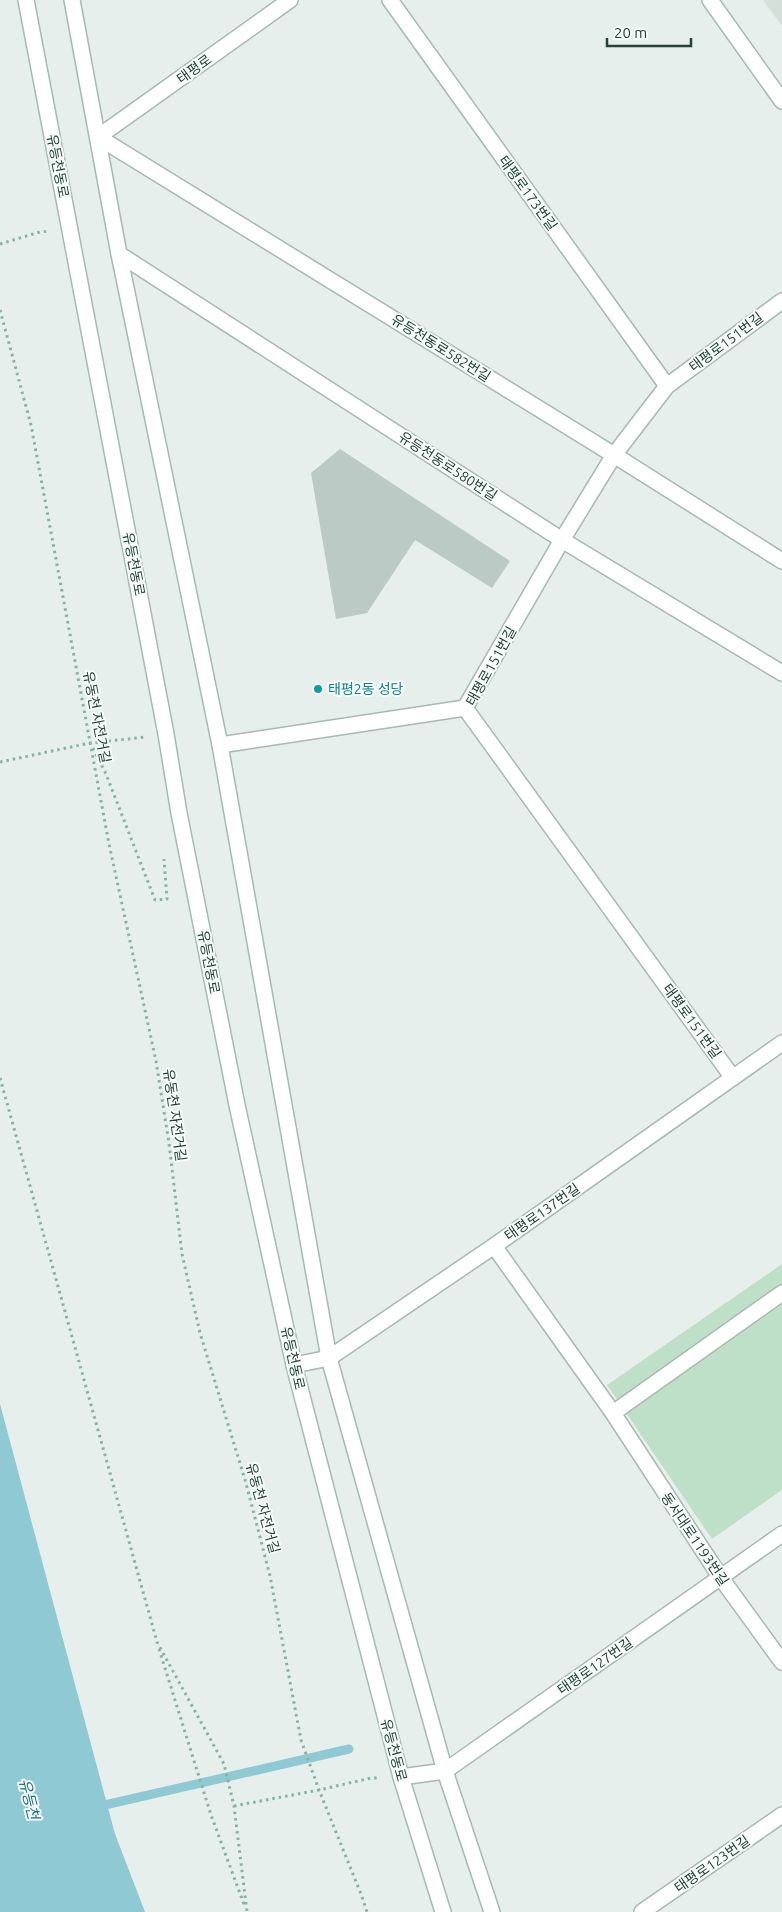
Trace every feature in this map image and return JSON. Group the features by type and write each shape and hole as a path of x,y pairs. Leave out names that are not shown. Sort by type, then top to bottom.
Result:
{"street":[{"name":"유등천동로","path":"26,0 166,734 179,813 235,1095 294,1365 401,1777 443,1912"},
{"path":"72,0 119,254 220,746 329,1358 445,1771 492,1912"},
{"name":"태평로","path":"98,137 290,0"},
{"name":"태평로173번길","path":"390,0 667,386"},
{"path":"710,0 782,101"},
{"name":"유등천동로582번길","path":"98,137 614,455 782,562"},
{"name":"유등천동로580번길","path":"119,254 562,540 782,673"},
{"name":"태평로151번길","path":"733,1078 466,708 562,540 614,455 667,386 782,301"},
{"path":"220,746 466,708"},
{"name":"태평로137번길","path":"294,1365 329,1358 494,1246 782,1042"},
{"name":"동서대로1193번길","path":"494,1246 613,1413 721,1578 782,1662"},
{"path":"613,1413 782,1292"},
{"name":"태평로127번길","path":"401,1777 445,1771 782,1534"},
{"name":"태평로123번길","path":"642,1912 782,1815"}],"path":[{"path":"0,244 40,232"},
{"name":"유동천 자전거길","path":"0,310 31,425 109,844 156,1060 169,1143 182,1254 200,1333 246,1482 270,1576 301,1740 318,1790 367,1912"},
{"path":"0,762 90,744 166,734"},
{"path":"90,744 106,774 154,900 167,899 163,853"},
{"path":"0,1078 157,1642 211,1815 247,1912"},
{"path":"157,1642 224,1764 234,1806 247,1912"},
{"path":"234,1806 371,1778"}],"shaded area":[{"path":"763,0 782,0 782,26"}],"green space":[{"path":"782,1264 782,1490 712,1539 607,1385"}],"water":[{"name":"유등천","path":"0,1404 115,1834 145,1912 0,1912"}],"building":[{"path":"340,449 510,561 492,588 415,540 367,613 336,619 311,473"}],"waterway":[{"path":"96,1807 349,1749"}],"place":[{"name":"태평2동 성당","path":"318,689"}]}
